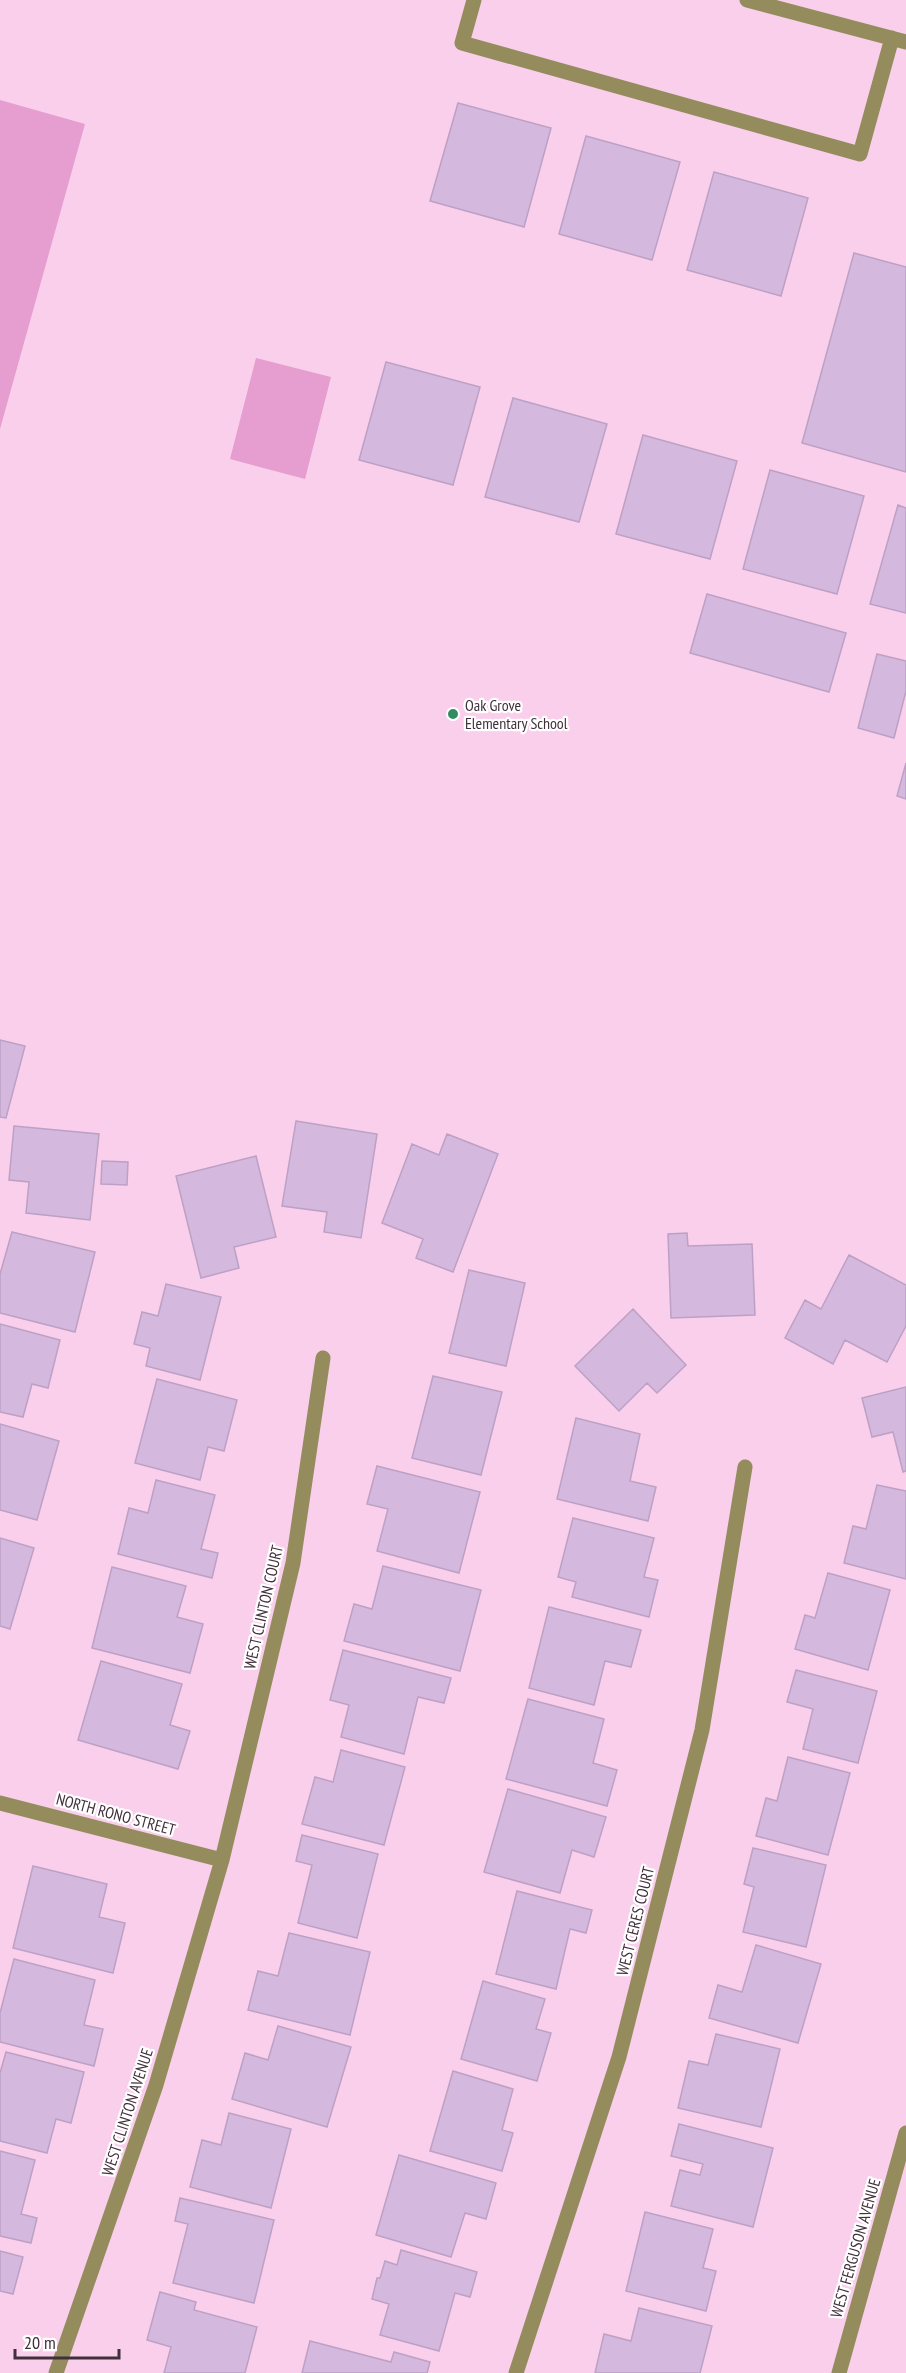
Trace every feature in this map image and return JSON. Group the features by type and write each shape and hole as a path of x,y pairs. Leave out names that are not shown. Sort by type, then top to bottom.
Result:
{"street":[{"path":"474,0 462,43 860,154 899,40 747,0"},
{"name":"WEST CLINTON COURT","path":"222,1860 293,1563 323,1358"},
{"name":"WEST CERES COURT","path":"516,2373 619,2057 668,1866 702,1730 745,1467"},
{"name":"NORTH RONO STREET","path":"0,1803 222,1860"},
{"name":"WEST CLINTON AVENUE","path":"56,2373 156,2085 222,1860"},
{"name":"WEST FERGUSON AVENUE","path":"839,2373 906,2133"}],"shaded area":[{"path":"0,100 85,124 0,429"},
{"path":"256,358 331,377 305,479 230,459"}],"building":[{"path":"458,103 551,128 524,227 430,201"},
{"path":"586,136 680,162 652,260 559,234"},
{"path":"714,172 808,198 781,296 687,270"},
{"path":"854,253 906,267 906,472 802,443"},
{"path":"386,362 480,387 453,485 359,460"},
{"path":"513,398 607,424 579,522 485,497"},
{"path":"643,435 737,461 710,559 616,534"},
{"path":"770,470 864,496 837,594 743,569"},
{"path":"898,505 906,508 906,613 870,604"},
{"path":"707,594 846,633 829,692 690,653"},
{"path":"877,654 906,661 906,691 894,738 858,728"},
{"path":"906,763 906,799 897,796"},
{"path":"0,1040 25,1046 6,1118 0,1117"},
{"path":"296,1121 377,1134 361,1238 324,1232 327,1212 282,1206"},
{"path":"14,1126 99,1134 90,1220 26,1213 29,1182 9,1180"},
{"path":"447,1134 498,1154 453,1272 416,1258 423,1239 382,1223 412,1144 439,1155"},
{"path":"256,1156 276,1237 234,1247 239,1268 201,1278 176,1176"},
{"path":"102,1161 128,1162 127,1185 101,1184"},
{"path":"12,1232 95,1252 75,1332 0,1313 0,1274"},
{"path":"687,1233 688,1246 752,1244 755,1315 671,1318 668,1234"},
{"path":"849,1255 906,1285 906,1326 887,1362 845,1340 833,1364 785,1338 805,1300 821,1309"},
{"path":"469,1270 525,1283 506,1366 449,1353"},
{"path":"166,1284 221,1297 200,1380 146,1366 150,1348 134,1344 142,1312 158,1316"},
{"path":"633,1309 686,1365 657,1393 647,1383 619,1411 575,1366"},
{"path":"0,1324 60,1340 48,1388 32,1384 23,1417 0,1412"},
{"path":"433,1376 502,1392 481,1475 412,1458"},
{"path":"157,1379 237,1400 224,1451 208,1447 200,1480 135,1463"},
{"path":"906,1387 906,1471 903,1472 893,1432 872,1437 862,1398"},
{"path":"576,1418 640,1434 630,1481 656,1487 648,1521 557,1499"},
{"path":"0,1424 59,1441 37,1520 0,1510"},
{"path":"377,1466 480,1492 459,1573 377,1551 388,1509 367,1504"},
{"path":"156,1480 215,1495 201,1549 218,1553 212,1578 118,1554 129,1508 148,1513"},
{"path":"877,1485 906,1491 906,1579 844,1563 853,1526 866,1529"},
{"path":"573,1518 654,1538 644,1577 658,1580 649,1617 572,1597 576,1582 558,1577"},
{"path":"0,1538 34,1548 10,1629 0,1626"},
{"path":"383,1566 481,1590 460,1671 344,1641 354,1604 372,1609"},
{"path":"112,1567 186,1586 177,1617 203,1624 190,1673 92,1648"},
{"path":"828,1573 890,1590 868,1670 795,1649 805,1615 815,1618"},
{"path":"549,1607 641,1630 631,1667 605,1661 594,1705 529,1688"},
{"path":"343,1650 451,1678 444,1703 418,1697 404,1754 341,1737 349,1705 330,1700"},
{"path":"101,1661 182,1684 170,1725 190,1731 178,1769 78,1740"},
{"path":"796,1670 877,1691 858,1763 803,1749 813,1709 787,1702"},
{"path":"528,1699 604,1719 593,1763 617,1770 607,1806 506,1779"},
{"path":"341,1750 405,1767 384,1845 302,1824 315,1777 333,1782"},
{"path":"788,1757 850,1773 828,1855 756,1836 766,1798 777,1801"},
{"path":"508,1789 606,1817 594,1857 572,1850 560,1893 484,1872"},
{"path":"302,1835 378,1854 357,1938 298,1923 312,1865 296,1861"},
{"path":"753,1848 826,1865 806,1947 743,1932 754,1887 744,1884"},
{"path":"33,1866 107,1884 99,1917 125,1923 113,1973 13,1948"},
{"path":"517,1891 592,1910 586,1933 570,1929 556,1989 496,1974"},
{"path":"289,1933 370,1952 350,2035 248,2010 258,1971 278,1976"},
{"path":"756,1945 821,1964 798,2043 709,2018 718,1985 742,1992"},
{"path":"14,1959 95,1980 84,2025 103,2029 94,2066 0,2042 0,2013"},
{"path":"483,1981 545,1999 536,2029 551,2033 537,2081 461,2059"},
{"path":"278,2026 351,2047 327,2127 232,2099 245,2053 268,2060"},
{"path":"716,2034 780,2049 761,2127 678,2108 689,2061 708,2065"},
{"path":"6,2052 84,2072 71,2123 56,2119 47,2153 0,2141 0,2073"},
{"path":"453,2071 513,2089 502,2130 513,2133 502,2171 430,2151"},
{"path":"229,2113 291,2129 271,2208 190,2187 202,2140 221,2145"},
{"path":"679,2124 773,2148 753,2227 671,2206 680,2170 700,2175 703,2164 671,2156"},
{"path":"0,2151 35,2160 21,2214 37,2218 31,2243 0,2236"},
{"path":"399,2155 496,2183 486,2219 465,2213 451,2257 376,2235"},
{"path":"180,2198 274,2220 254,2303 173,2283 188,2224 175,2221"},
{"path":"645,2212 713,2229 703,2268 716,2271 706,2311 626,2291"},
{"path":"401,2250 477,2272 470,2297 455,2293 439,2351 380,2335 389,2304 372,2299 377,2278 380,2278 385,2261 397,2265"},
{"path":"0,2251 23,2257 13,2294 0,2291"},
{"path":"160,2292 196,2302 194,2310 257,2327 245,2373 164,2373 171,2347 147,2340"},
{"path":"639,2308 712,2326 700,2373 595,2373 604,2334 631,2341"},
{"path":"310,2341 391,2362 394,2352 430,2362 427,2373 302,2373"}],"place":[{"name":"Oak Grove Elementary School","path":"453,714"}]}
